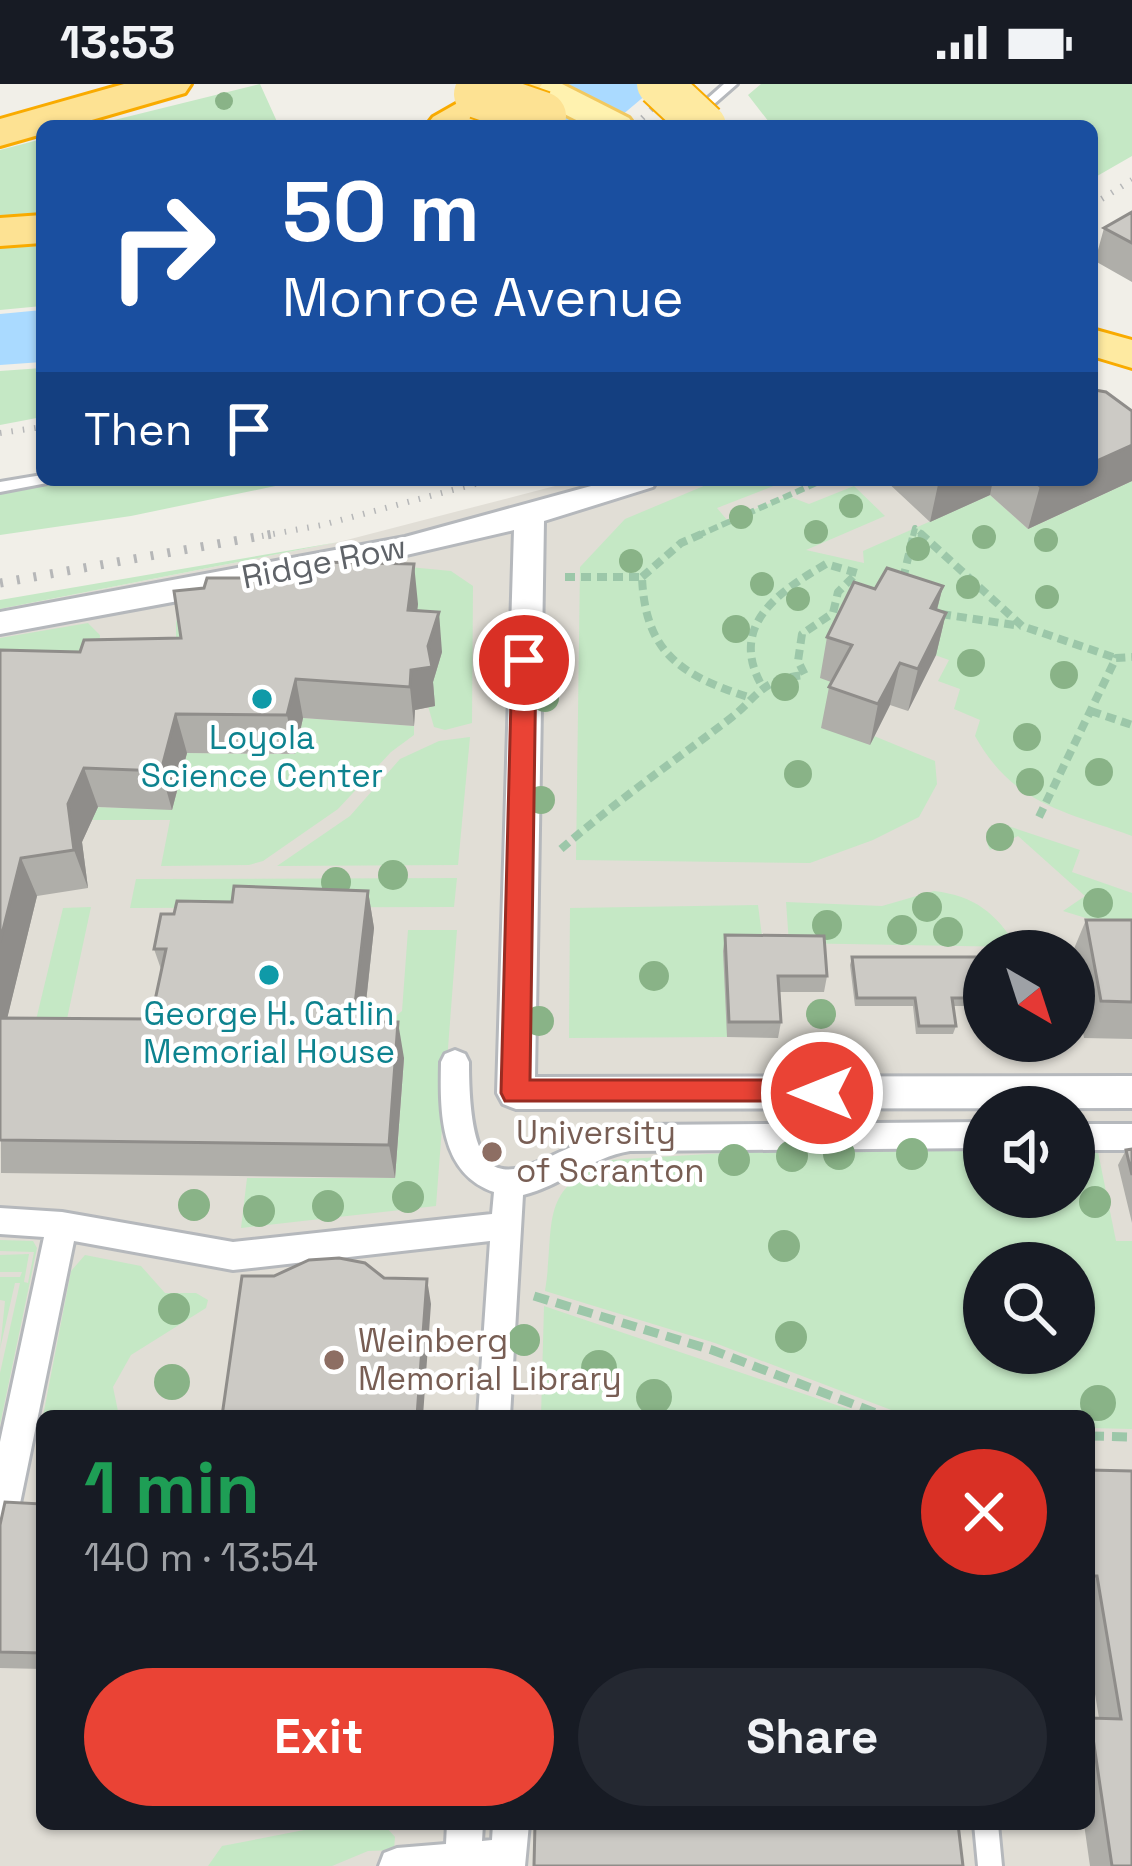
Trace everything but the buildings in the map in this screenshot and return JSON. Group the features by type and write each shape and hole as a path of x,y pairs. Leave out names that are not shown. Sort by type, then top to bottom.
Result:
{"highway":[{"path":"0,103 48,84"},
{"path":"45,120 170,84"},
{"path":"659,84 698,120"},
{"path":"459,120 507,95"},
{"path":"0,133 36,123"},
{"path":"0,232 36,230"},
{"path":"1098,344 1132,354"},
{"path":"1098,388 1132,396"}],"main road":[{"path":"507,95 595,120"}],"street":[{"name":"Ridge Row","path":"0,623 529,520 626,486"},
{"path":"529,520 515,1093 1132,1092"},
{"path":"455,1062 455,1119 469,1157 486,1177 509,1182 538,1180 616,1140 963,1135"},
{"path":"1095,1137 1132,1137"},
{"path":"494,1410 509,1182"},
{"path":"0,1221 62,1225 233,1256 506,1226"},
{"path":"0,1518 62,1225"},
{"path":"397,1866 464,1842 510,1857 511,1830"}],"lane":[{"path":"689,120 731,84"},
{"path":"0,487 36,481"},
{"path":"987,1830 990,1866"}],"path":[{"path":"565,577 642,577 681,543 809,486"},
{"path":"900,589 915,528 1022,626"},
{"path":"561,849 632,788 734,717 762,686 806,675 798,661 802,634 833,613 838,592 856,573 826,564 783,589 761,613 751,633 750,652 762,686"},
{"path":"642,577 646,623 654,638 701,679 748,697"},
{"path":"844,590 861,596"},
{"path":"931,613 1022,626 1116,658 1132,657"},
{"path":"1039,817 1116,658"},
{"path":"1091,711 1132,725"},
{"path":"503,1288 712,1350 868,1410"},
{"path":"1095,1436 1132,1437"}],"shaded area":[{"name":"University of Scranton","path":"1132,423 1132,1866 0,1866 0,609 339,542 555,486 1098,486 1098,471"}],"green space":[{"path":"260,84 276,120 114,120"},
{"path":"761,84 1132,84 1132,156 1098,176 1098,120 767,120 748,95"},
{"path":"36,141 36,216 0,218 0,150"},
{"path":"36,246 36,307 0,310 0,248"},
{"path":"36,368 36,418 0,425 0,371"},
{"path":"1132,481 1132,836 1042,802 1006,777 975,736 980,720 954,709 960,689 938,681 949,660 921,650 844,687 868,745 874,736 935,761 937,784 919,817 810,863 576,860 580,567 625,519 704,486 774,486 717,508 727,520 788,496 809,504 854,486 885,516 806,550 864,563 863,551 990,495 1028,529"},
{"path":"36,485 275,486 131,516 0,535 0,491"},
{"path":"339,542 0,609 0,600"},
{"path":"409,567 451,571 473,586 472,723 445,730 434,727 412,650 417,604 176,648 176,622 183,605"},
{"path":"88,623 100,635 98,674 0,664 0,638"},
{"path":"303,718 414,726 414,735 391,752 338,809 263,861 249,865 161,866 170,820 91,820 92,807 172,809 187,753 294,754"},
{"path":"470,737 458,865 277,866 350,816 400,759 439,741"},
{"path":"1002,824 1080,850 1072,872 1132,893 1132,921 1089,919 1063,911 1085,896 1018,836 990,850 987,843"},
{"path":"457,878 454,907 130,908 136,879"},
{"path":"934,891 983,908 1005,930 963,930 963,946 789,943 786,902 882,906"},
{"path":"758,905 764,952 727,1037 569,1038 570,908"},
{"path":"91,907 67,1019 387,1023 402,1011 408,930 457,930 436,1206 241,1228 247,1178 395,1178 404,1059 36,1020 63,908"},
{"path":"884,1143 963,1145 963,1218 1095,1218 1097,1147 1116,1241 1132,1241 1132,1429 1095,1428 1095,1410 891,1410 715,1343 545,1291 554,1211 571,1183 611,1160"},
{"path":"0,1240 33,1241 37,1248 0,1425 0,1373 20,1283 15,1283 0,1349 5,1301 0,1300 0,1277 20,1277 22,1272 0,1272 0,1255 29,1254 24,1282 28,1283 34,1252 0,1251"},
{"path":"85,1255 141,1266 165,1293 196,1293 208,1300 206,1308 131,1355 113,1387 118,1410 44,1410 71,1271"},
{"path":"544,1306 851,1410 541,1410"},
{"path":"304,1830 389,1830 395,1837 394,1850 368,1851 332,1866 208,1866 222,1846"}],"water":[{"path":"560,84 659,84 616,120 522,120"},
{"path":"36,311 36,362 0,365 0,314"}],"railway":[{"path":"640,120 678,84"},
{"path":"1098,201 1132,180"},
{"path":"0,433 36,428"},
{"path":"262,536 468,486"},
{"path":"0,583 278,533"}],"place":[{"name":"Loyola Science Center","path":"262,699"},
{"name":"George H. Catlin Memorial House","path":"269,975"},
{"name":"University of Scranton","path":"492,1152"},
{"name":"Weinberg Memorial Library","path":"334,1360"}],"route":[{"path":"524,660 515,1093 822,1093"}]}
